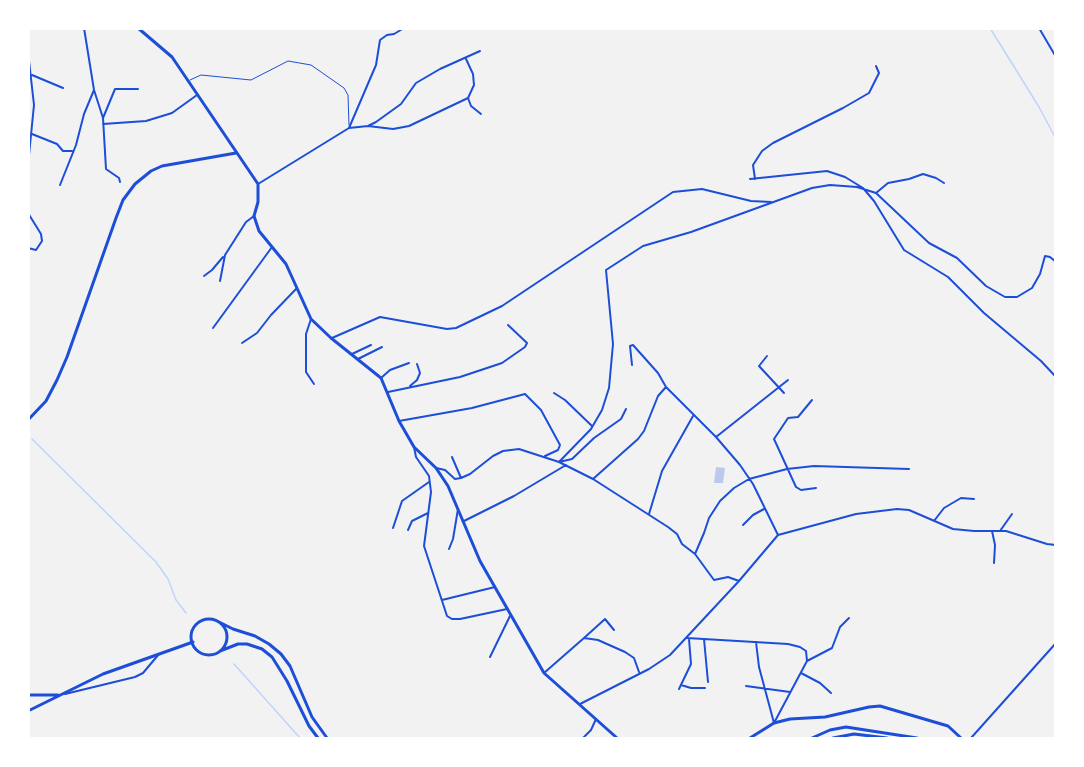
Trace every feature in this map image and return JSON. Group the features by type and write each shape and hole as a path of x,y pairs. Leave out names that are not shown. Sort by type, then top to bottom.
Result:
{"main road":[{"path":"138,28 172,57 258,184 258,202 254,216 259,231 286,264 311,319 381,378 399,421 414,447 436,468 448,486 480,561 544,673 617,738"},
{"path":"28,420 45,400 57,380 123,200 135,184 151,171 162,166 236,153"},
{"path":"318,738 309,726 287,681 272,657 254,645 238,644 204,654 195,647 193,642 193,630 200,622 212,619 255,636 280,654 290,666 312,717 327,738"},
{"path":"217,621 226,629 227,635 220,651"},
{"path":"28,711 104,674 193,642"},
{"path":"28,695 60,695"},
{"path":"750,738 774,723 798,717 825,717 880,706 948,726 961,738"},
{"path":"812,738 830,730 846,727 917,738"},
{"path":"833,738 854,734 887,738"}],"street":[{"path":"84,28 94,90 104,124 106,169 119,178 120,182"},
{"path":"349,128 376,65 380,40 404,28"},
{"path":"1039,28 1056,57"},
{"path":"368,126 401,104 416,83 480,51"},
{"path":"28,52 34,105 28,165"},
{"path":"258,184 349,128 368,126 393,129 410,126 468,98 474,85 473,74 466,59"},
{"path":"755,179 753,165 762,151 869,93 879,73 876,66"},
{"path":"32,75 63,88"},
{"path":"103,118 116,89 138,89"},
{"path":"60,185 79,135 88,101 94,90"},
{"path":"104,124 146,121 172,113 197,94"},
{"path":"468,98 471,106 481,114"},
{"path":"32,134 57,144 63,151 73,151"},
{"path":"750,179 827,171 845,177 862,188 876,193 929,243 957,258 986,286 1005,297 1017,297 1032,288 1040,274 1045,256 1048,255 1056,262"},
{"path":"876,193 888,183 922,174 944,183"},
{"path":"28,177 28,195"},
{"path":"559,462 592,426 602,410 609,388 614,344 606,270 643,246 691,232 812,188 830,185 862,188 874,201 904,250 948,277 984,313 1041,361 1056,377"},
{"path":"331,338 380,317 447,329 456,328 502,306 673,192 702,189 751,201 774,202"},
{"path":"28,213 41,234 42,241 36,250 28,248"},
{"path":"204,276 225,255 242,228 254,216"},
{"path":"213,328 272,247"},
{"path":"220,281 225,255"},
{"path":"242,344 257,333 297,288"},
{"path":"311,319 306,334 306,372 314,384"},
{"path":"388,392 460,377 498,365 522,350 527,343 508,325"},
{"path":"352,354 371,345"},
{"path":"632,365 630,346 633,345 658,372 666,387 716,437 749,479 778,535"},
{"path":"358,359 382,347"},
{"path":"767,356 759,366 784,393"},
{"path":"381,378 390,370 409,363"},
{"path":"408,388 420,374 417,364"},
{"path":"716,437 788,380"},
{"path":"593,479 638,439 658,396 666,387"},
{"path":"554,393 592,426"},
{"path":"399,421 448,413 525,394 541,410 560,445 558,450 545,456"},
{"path":"812,400 798,417 788,418 774,439 798,489 816,488"},
{"path":"559,462 572,459 621,419 626,409"},
{"path":"649,515 662,471 693,416"},
{"path":"414,447 416,457 429,476 431,492 424,546 447,616 452,619 477,617 507,609"},
{"path":"436,468 445,470 455,479 470,474 493,456 508,449 525,449 545,456 593,479 668,527 677,534 682,544 695,554 714,580 728,577 739,581"},
{"path":"452,457 461,478"},
{"path":"464,521 514,496 566,465"},
{"path":"695,554 709,518 720,501 734,488 749,479 787,469 814,466 909,469"},
{"path":"393,528 402,501 429,482"},
{"path":"934,521 944,508 961,498 974,499"},
{"path":"449,549 458,509"},
{"path":"743,525 753,515 764,509"},
{"path":"579,704 670,655 688,638 778,535 879,510 909,510 953,529 1006,531 1047,544 1056,544"},
{"path":"408,530 412,521 428,513"},
{"path":"1000,531 1012,514"},
{"path":"992,531 995,545 994,563"},
{"path":"442,600 495,587"},
{"path":"490,657 510,616"},
{"path":"807,661 834,646 840,627 849,618"},
{"path":"544,673 605,620 614,630"},
{"path":"584,638 605,643 625,652 634,658 639,673"},
{"path":"688,638 788,644 806,651 807,661 774,723"},
{"path":"688,638 691,664 680,687 705,688"},
{"path":"704,639 709,670 708,682"},
{"path":"756,642 759,667 774,723"},
{"path":"971,738 1056,643"},
{"path":"60,695 135,677 143,672 160,653"},
{"path":"801,673 820,682 831,693"},
{"path":"746,686 792,693"},
{"path":"583,738 591,730 596,719"}],"lane":[{"path":"189,81 201,75 251,80 288,61 311,65 344,88 348,95 349,128"}],"building":[{"path":"716,467 725,468 723,483 714,483"}],"waterway":[{"path":"990,28 1056,139"},
{"path":"32,439 156,562 168,579 176,600 186,613"},
{"path":"234,664 300,738"}]}
